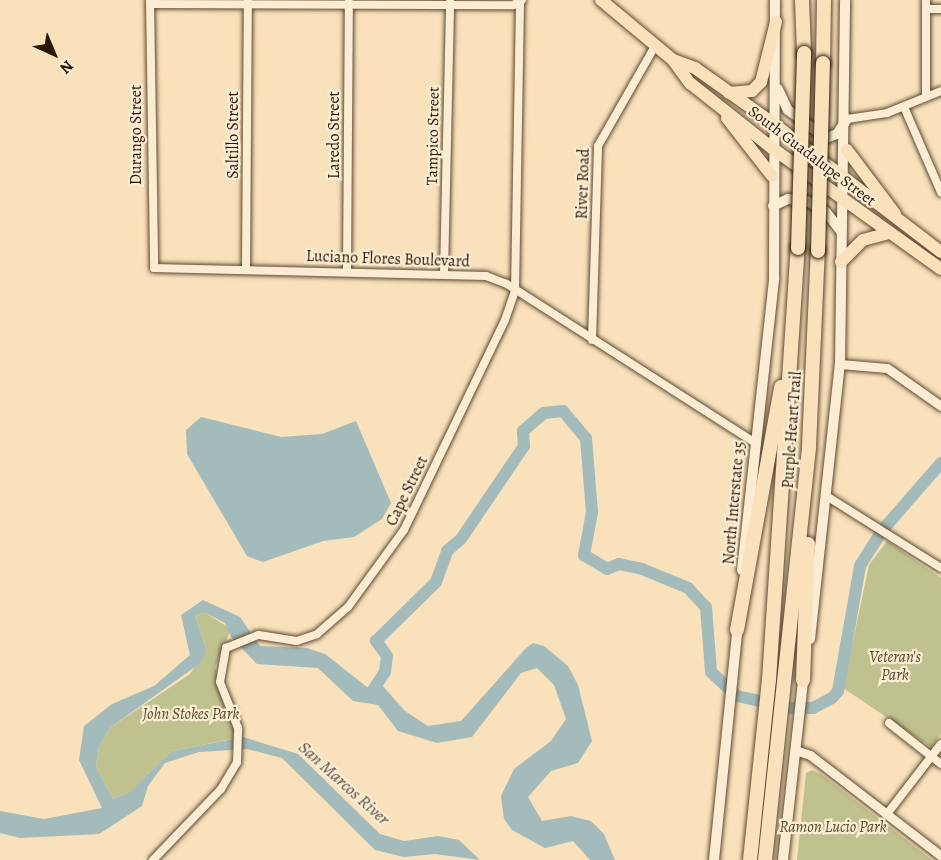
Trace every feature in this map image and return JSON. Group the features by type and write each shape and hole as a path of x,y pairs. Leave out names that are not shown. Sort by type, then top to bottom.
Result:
{"highway":[{"name":"Purple Heart Trail","path":"765,860 770,728 769,680 798,248 804,53 802,0"},
{"name":"Purple Heart Trail","path":"750,860 770,728 783,681 808,455 818,251 824,0"},
{"path":"737,635 795,299"},
{"path":"803,681 808,455"}],"main road":[{"name":"South Guadalupe Street","path":"601,0 673,60 774,124 846,183 941,252"},
{"name":"North Interstate 35","path":"714,860 754,442 774,278 772,148 775,0"},
{"path":"783,860 803,681 828,497 840,364 841,231 847,150 845,0"},
{"path":"728,93 752,91 761,82 776,22"},
{"name":"South Guadalupe Street","path":"673,60 690,83 772,148 843,202 941,269"},
{"path":"775,77 788,110 826,138 837,134 847,119"},
{"path":"717,105 772,176"},
{"path":"847,150 897,218"},
{"path":"773,206 788,198 807,201 826,212 841,231"},
{"path":"841,262 863,240 889,233"}],"street":[{"path":"926,0 927,96"},
{"path":"150,2 520,1"},
{"name":"Cape Street","path":"153,860 221,789 240,751 239,735 220,682 221,658 232,642 259,634 297,641 327,629 375,574 404,530 515,291 520,1"},
{"name":"Durango Street","path":"150,2 154,268"},
{"name":"Saltillo Street","path":"246,270 247,2"},
{"name":"Tampico Street","path":"444,273 447,2"},
{"name":"Laredo Street","path":"347,271 349,3"},
{"path":"926,9 941,9"},
{"name":"River Road","path":"592,340 598,146 655,46"},
{"path":"847,119 904,107 941,91"},
{"path":"904,107 941,192"},
{"name":"Luciano Flores Boulevard","path":"154,268 444,273 486,276 515,291 754,442"},
{"path":"840,364 887,368 941,406"},
{"path":"828,497 941,568"},
{"path":"889,723 941,764"},
{"path":"887,814 941,744"},
{"path":"795,750 810,755 941,856"}],"green space":[{"name":"Veteran's Park","path":"887,541 941,578 941,734 931,747 843,688 869,565"},
{"name":"John Stokes Park","path":"204,612 231,629 215,667 236,738 172,751 128,793 113,799 96,767 99,746 111,727 190,674 206,649 195,616"},
{"name":"Ramon Lucio Park","path":"812,770 821,774 932,860 797,860 806,773"}],"water":[{"path":"201,417 281,437 322,434 356,421 391,503 382,519 354,537 323,541 263,562 247,556 187,454 186,430"},
{"path":"203,600 240,617 260,646 307,648 325,654 367,687 382,685 405,711 428,726 461,721 526,648 533,643 544,646 568,666 578,685 592,741 578,763 551,771 528,797 542,821 571,816 591,821 604,834 615,860 590,860 573,841 545,848 512,830 504,819 501,796 514,769 551,741 566,719 554,685 537,668 521,673 472,737 437,743 398,731 378,705 353,701 318,668 257,664 231,637 225,623 204,612 195,616 206,649 202,662 111,727 99,746 96,767 113,799 128,793 172,751 243,737 298,754 380,834 404,841 438,836 459,840 480,860 435,854 404,857 375,850 282,758 247,749 199,752 165,763 148,786 142,806 99,834 20,838 0,833 0,811 44,819 102,808 79,760 84,726 112,704 154,686 190,655 181,615"}],"waterway":[{"path":"370,695 385,672 387,656 376,641 436,582 447,551 461,539 524,446 523,431 544,413 563,411 586,438 592,512 584,555 607,569 619,564 642,569 688,588 706,607 711,672 737,696 792,708 813,708 832,698 838,691 860,566 880,534"},
{"path":"886,526 941,463"}],"water label":[{"name":"San Marcos River","path":"344,783"}]}
